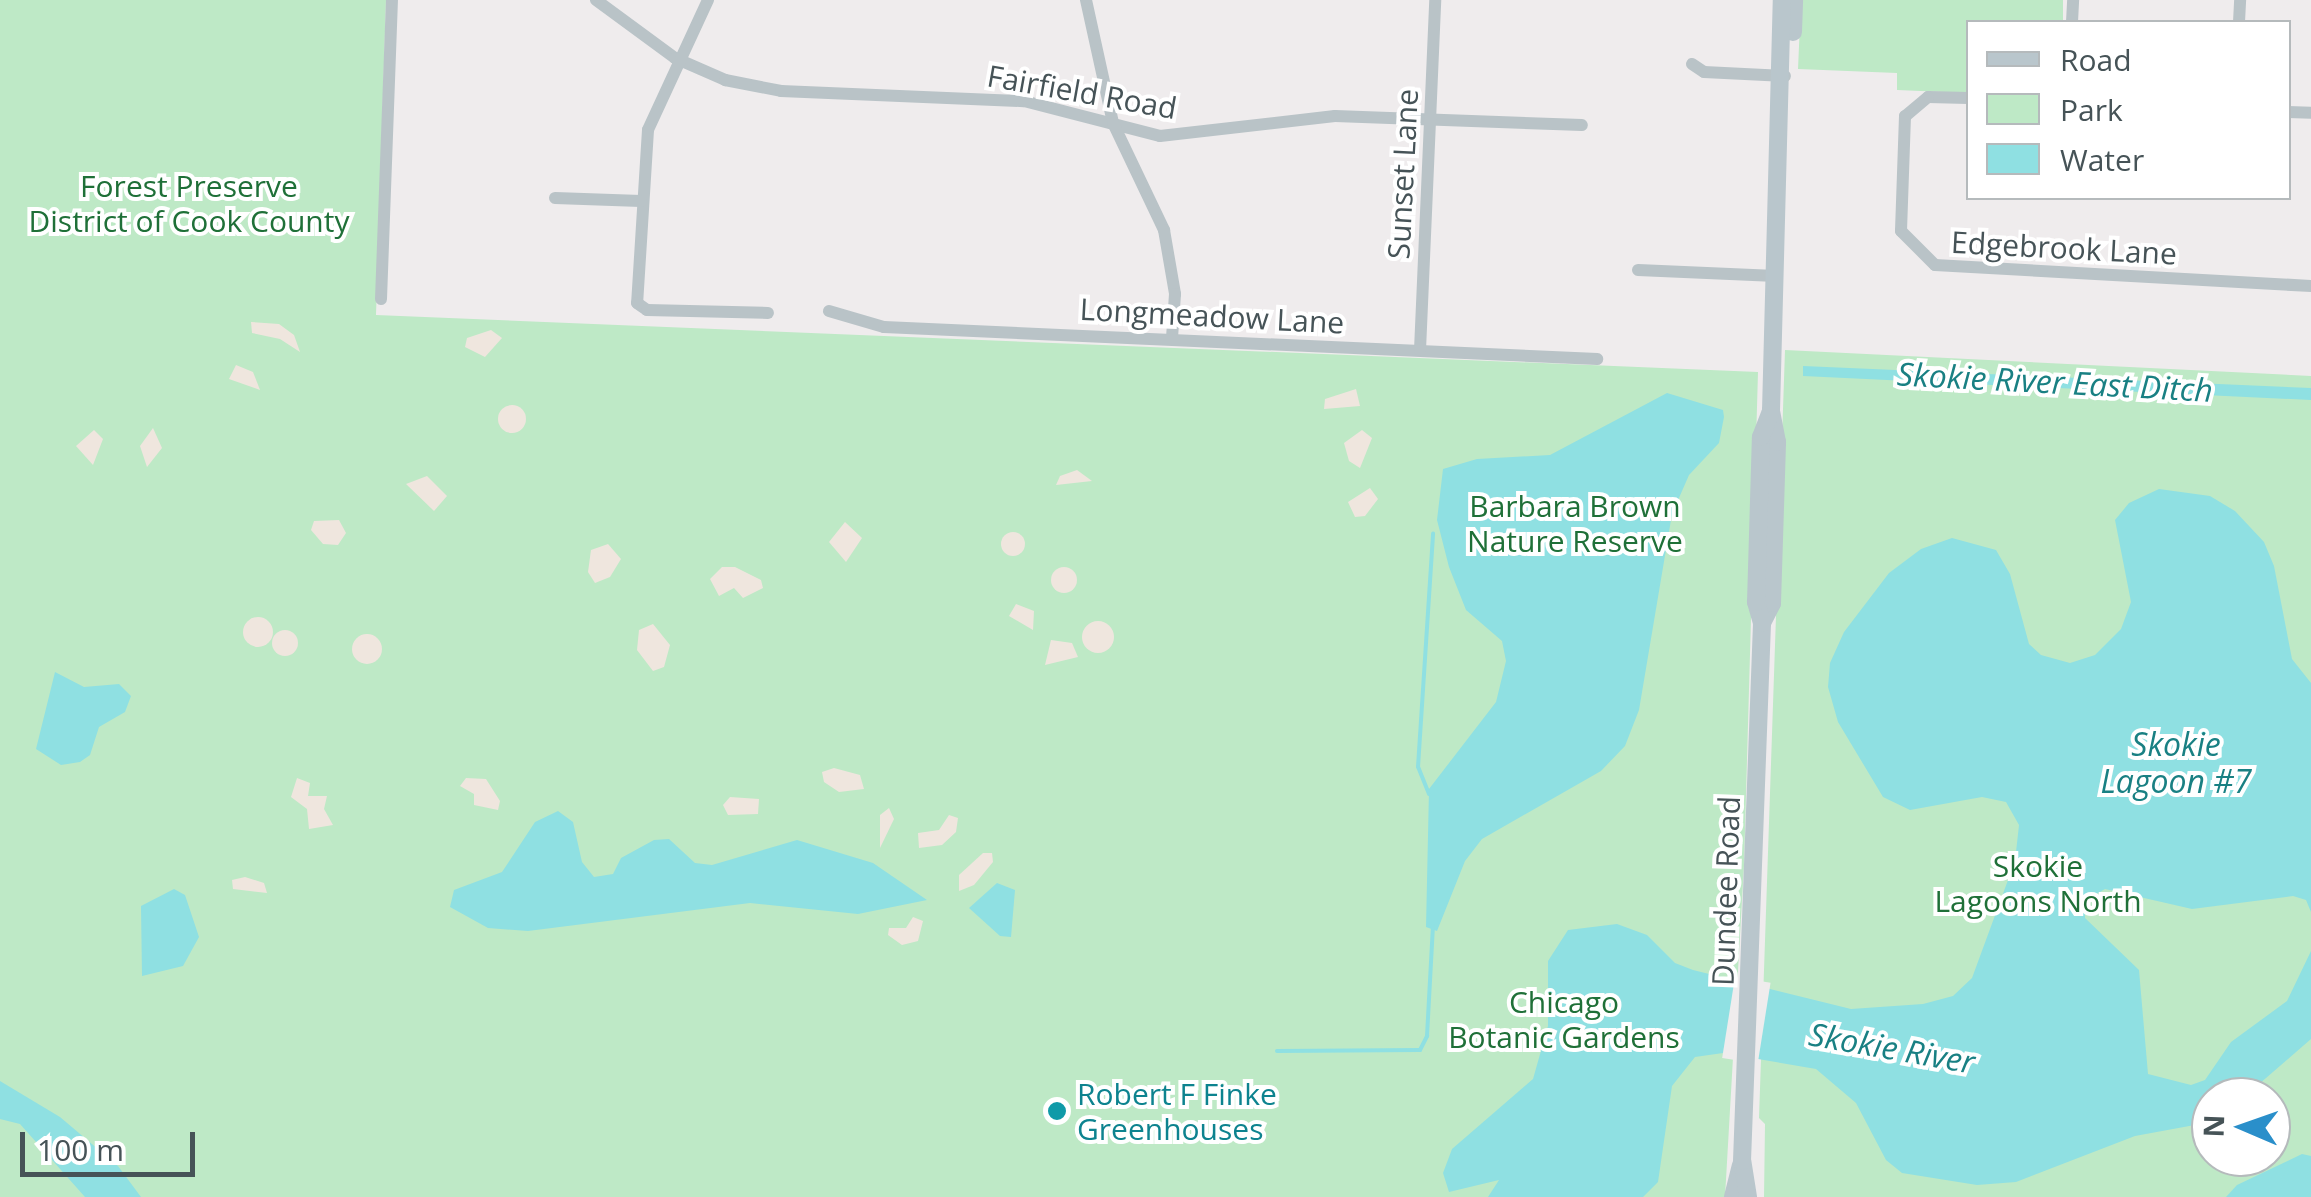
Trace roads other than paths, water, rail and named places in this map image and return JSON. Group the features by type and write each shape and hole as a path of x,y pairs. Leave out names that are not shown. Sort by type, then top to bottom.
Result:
{"main road":[{"name":"Dundee Road","path":"1748,1197 1742,1161 1762,624 1772,585 1777,442 1771,411 1784,76 1782,0"},
{"name":"Dundee Road","path":"1784,76 1791,65 1794,0"},
{"name":"Dundee Road","path":"1732,1197 1742,1161"}],"street":[{"path":"381,299 392,0"},
{"name":"Fairfield Road","path":"596,0 676,58 725,80 781,91 1007,100 1181,136 1280,118 1582,125"},
{"path":"708,0 676,58 648,130 641,201 642,308 768,313"},
{"path":"1086,0 1114,123 1164,230 1175,294 1172,338"},
{"name":"Sunset Lane","path":"1420,350 1435,0"},
{"path":"1692,64 1704,72 1784,76"},
{"name":"Edgebrook Lane","path":"1966,98 1928,97 1914,103 1903,127 1901,231 1934,265 2311,286"},
{"path":"555,198 641,201"},
{"path":"1638,270 1776,276"},
{"name":"Longmeadow Lane","path":"829,311 869,326 1597,359"}],"water":[{"name":"Skokie River East Ditch","path":"1803,366 2311,388 2311,400 1803,376"},
{"path":"1667,393 1723,410 1724,417 1719,443 1689,475 1672,514 1639,710 1625,746 1601,771 1482,839 1465,861 1437,931 1426,927 1429,789 1496,702 1506,661 1502,641 1466,610 1449,567 1437,520 1443,469 1477,459 1550,455"},
{"name":"Skokie Lagoon #7","path":"2159,489 2210,496 2235,511 2264,542 2274,566 2292,659 2311,683 2311,912 2306,900 2293,896 2192,909 2105,889 2085,901 2085,918 2139,970 2148,1074 2191,1085 2191,1126 2135,1136 2016,1182 1977,1185 1902,1173 1886,1160 1856,1103 1816,1069 1723,1053 1695,1057 1672,1086 1658,1182 1643,1197 1488,1197 1499,1180 1449,1192 1443,1173 1452,1149 1533,1079 1548,1026 1548,961 1568,930 1617,924 1647,935 1675,963 1693,970 1851,1009 1923,1004 1953,996 1972,978 2015,861 2019,825 2006,802 1982,797 1910,810 1883,797 1838,722 1828,687 1830,663 1844,632 1889,573 1921,549 1952,538 1996,550 2010,574 2029,644 2041,655 2070,663 2095,655 2121,629 2131,602 2115,520 2129,503"},
{"path":"55,672 84,687 119,684 131,696 125,712 99,727 90,755 80,762 61,765 36,749"},
{"path":"558,811 573,822 582,862 594,877 613,874 621,858 654,840 669,839 695,863 712,865 797,840 873,863 927,900 858,914 750,903 528,931 488,928 450,907 454,890 502,872 535,822"},
{"path":"997,883 1015,890 1011,937 1000,936 969,908"},
{"path":"174,889 185,895 199,937 183,966 142,976 141,906"},
{"name":"Skokie Lagoon #7","path":"2311,951 2311,1039 2267,1077 2207,1077 2231,1042 2287,1001"},
{"path":"0,1081 60,1117 118,1166 141,1197 85,1197 20,1124 0,1119"},
{"path":"2302,1154 2311,1156 2311,1197 2226,1197 2237,1185 2254,1177 2291,1177 2291,1159"}],"waterway":[{"path":"1429,794 1418,767 1433,533"},
{"path":"1277,1051 1420,1050 1427,1036 1433,926"}],"place":[{"name":"Robert F Finke Greenhouses","path":"1057,1111"}],"park label":[{"name":"Forest Preserve District of Cook County","path":"189,203"},
{"name":"Barbara Brown Nature Reserve","path":"1575,523"},
{"name":"Skokie Lagoons North","path":"2038,883"},
{"name":"Chicago Botanic Gardens","path":"1564,1019"}],"water label":[{"name":"Skokie River","path":"1892,1048"}]}
